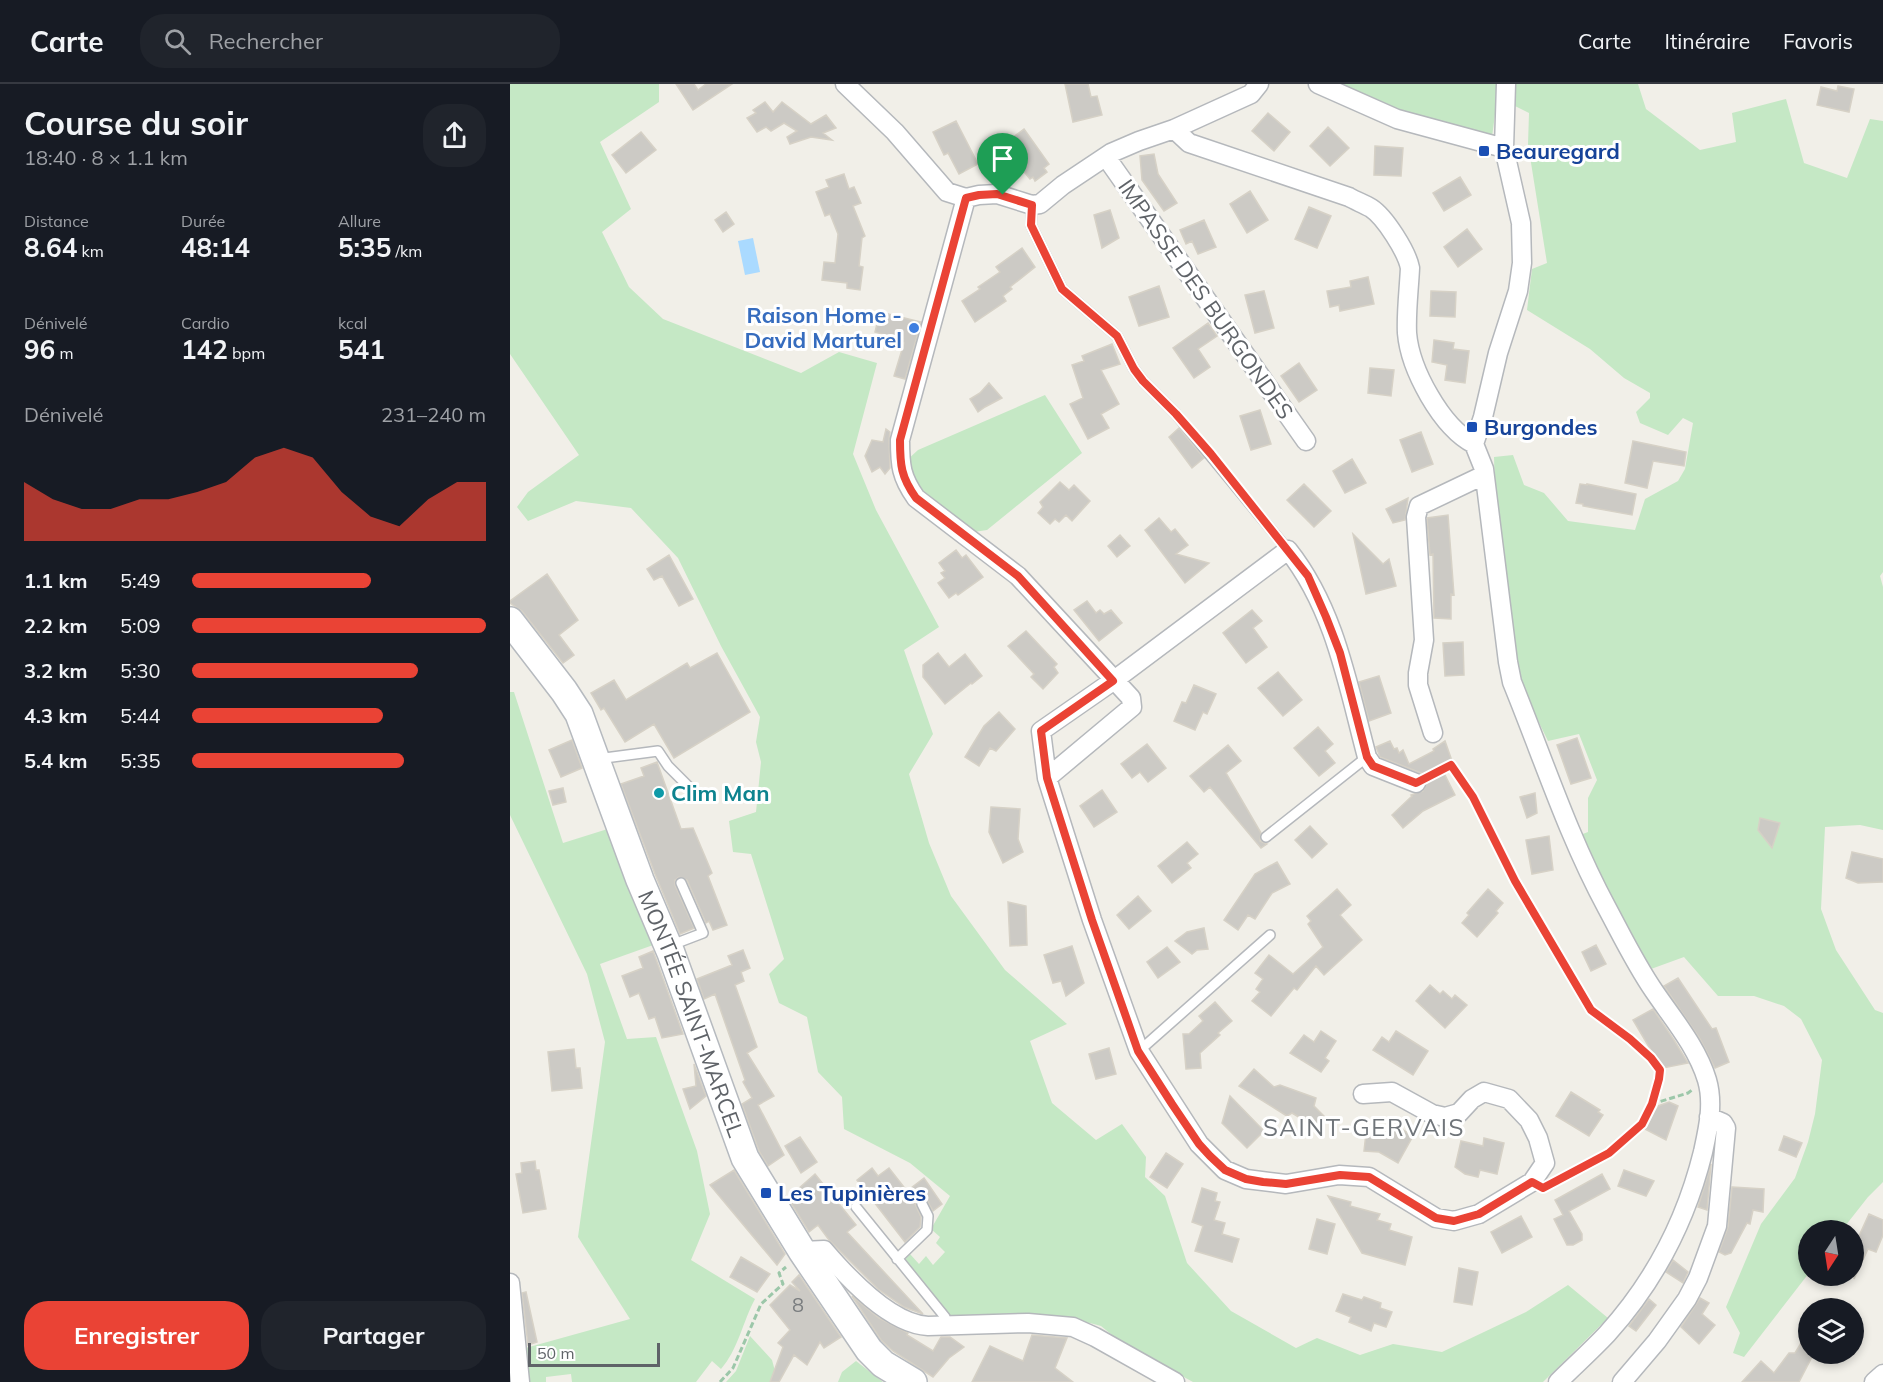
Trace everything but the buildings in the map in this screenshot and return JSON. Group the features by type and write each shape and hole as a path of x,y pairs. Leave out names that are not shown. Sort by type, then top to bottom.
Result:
{"main road":[{"name":"MONTÉE SAINT-MARCEL","path":"510,621 572,702 668,947 745,1158 802,1251 869,1350 883,1364 913,1382"}],"street":[{"path":"845,84 895,132 947,192 966,198 997,194 1032,205 1040,204 1063,185 1106,157 1251,94 1259,84"},
{"path":"1318,84 1396,119 1504,148"},
{"path":"1506,84 1504,148 1521,223 1522,263 1518,291 1498,353 1483,417 1474,444 1484,475 1504,643 1512,682 1584,866 1652,988 1695,1053 1707,1081 1710,1099 1709,1117 1696,1177 1665,1256 1630,1307 1606,1335 1558,1382"},
{"path":"1174,129 1189,143 1349,197 1372,208 1381,217 1408,258 1410,268 1407,334 1416,367 1443,416 1455,431 1474,444"},
{"name":"IMPASSE DES BURGONDES","path":"1106,157 1306,441"},
{"path":"966,198 900,440 900,464 905,483 916,498 1018,576 1131,698 1132,707 1047,778"},
{"path":"1433,734 1418,685 1424,640 1416,517 1419,506 1484,475"},
{"path":"1363,1094 1392,1092 1432,1114 1445,1117 1459,1113 1472,1099 1484,1092 1509,1099 1529,1120 1538,1138 1545,1163 1532,1182 1479,1214 1454,1221 1436,1218 1369,1177 1340,1175 1286,1184 1246,1179 1225,1170 1199,1144 1138,1051 1092,920 1047,778 1041,731 1113,681 1288,550 1308,576 1340,653 1367,757 1373,766 1416,783"},
{"path":"1622,1382 1657,1341 1687,1299 1698,1278 1718,1226 1726,1128 1723,1123 1709,1117"},
{"path":"802,1251 824,1251 850,1280 905,1321 920,1326 1028,1323 1073,1327 1175,1382"},
{"path":"510,1283 520,1382"},
{"path":"1874,1382 1883,1374"}],"lane":[{"path":"1032,205 1031,225 1062,289 1117,336 1143,381 1190,430 1288,550"},
{"path":"596,759 604,756 658,751 668,766 700,798"},
{"path":"1266,837 1367,757"},
{"path":"668,947 703,933 681,883"},
{"path":"1138,1051 1270,935"},
{"path":"897,1259 927,1230 928,1216 922,1204"},
{"path":"856,1207 945,1317 947,1325"}],"path":[{"path":"1416,783 1451,765 1473,797 1515,881 1591,1010 1630,1039 1651,1058 1660,1070 1652,1104 1642,1124 1609,1153 1543,1188 1532,1182"},
{"path":"1652,1104 1688,1093 1693,1088"},
{"path":"720,1382 733,1368 761,1304 783,1284 779,1273 802,1251"}],"green space":[{"path":"510,84 659,84 659,102 600,142 631,209 602,232 629,287 663,319 801,373 839,352 877,363 853,454 876,510 939,627 904,650 933,734 909,774 929,843 951,896 1005,970 1067,1024 1030,1041 1052,1103 1096,1140 1122,1124 1146,1157 1145,1177 1165,1196 1187,1263 1231,1311 1296,1348 1317,1338 1360,1355 1393,1344 1442,1352 1526,1312 1568,1285 1608,1318 1543,1382 1193,1382 1123,1344 1101,1326 1090,1323 1027,1316 948,1318 906,1265 906,1258 910,1254 919,1264 926,1256 933,1265 945,1252 936,1243 940,1237 931,1229 950,1196 910,1163 844,1129 842,1097 818,1072 807,1017 779,1003 769,974 784,959 751,854 733,852 729,821 756,812 761,762 756,742 760,717 721,646 678,558 631,508 576,501 528,521 517,507 528,492 579,455 510,354"},
{"path":"1340,84 1499,84 1492,137 1419,120"},
{"path":"1516,84 1638,84 1646,109 1700,150 1736,142 1732,113 1786,99 1804,163 1847,178 1870,119 1883,121 1883,572 1880,576 1883,587 1883,830 1860,825 1825,827 1821,909 1836,950 1875,1010 1883,1013 1883,1182 1850,1220 1798,1220 1799,1286 1744,1357 1733,1353 1740,1333 1726,1307 1761,1224 1795,1178 1815,1114 1822,1060 1801,1019 1784,1006 1754,996 1718,996 1684,957 1651,969 1623,920 1580,835 1588,832 1588,798 1597,780 1579,734 1548,741 1526,696 1518,668 1507,600 1495,493 1494,457 1513,455 1524,485 1544,493 1568,521 1635,530 1645,499 1678,481 1685,469 1693,423 1683,418 1668,435 1640,423 1636,412 1650,398 1650,393 1624,378 1590,349 1527,310 1532,269 1547,263 1528,144 1529,113 1515,106"},
{"path":"1045,395 1082,453 987,530 974,532 961,526 915,485 906,461 918,450"},
{"path":"510,692 514,692 563,843 614,827 656,944 600,964 627,1039 656,1037 697,1151 710,1214 691,1260 755,1299 727,1361 721,1369 712,1361 696,1382 572,1382 571,1374 546,1377 546,1382 525,1382 522,1349 630,1319 578,1237 605,1042 587,974 510,815"},
{"path":"750,1336 772,1360 778,1382 726,1382 736,1371"},
{"path":"856,1361 883,1382 838,1382 842,1372"}],"water":[{"path":"753,238 760,272 745,275 738,241"}],"place":[{"name":"Beauregard","path":"1484,151"},
{"name":"Raison Home - David Marturel","path":"914,328"},
{"name":"Burgondes","path":"1472,427"},
{"name":"Clim Man","path":"659,793"},
{"name":"Les Tupinières","path":"766,1193"}],"district":[{"name":"SAINT-GERVAIS","path":"1364,1127"}],"route":[{"path":"979,195 1003,195 1032,205 1031,225 1062,289 1117,336 1143,381 1211,454 1308,576 1340,653 1367,757 1373,766 1416,783 1451,765 1473,797 1515,881 1591,1010 1630,1039 1651,1058 1660,1070 1652,1104 1642,1124 1609,1153 1543,1188 1532,1182 1479,1214 1454,1221 1436,1218 1369,1177 1340,1175 1286,1184 1246,1179 1225,1170 1199,1144 1138,1051 1092,920 1047,778 1041,731 1113,681 1018,576 916,498 905,483 900,464 900,440 966,198 979,195"}]}
